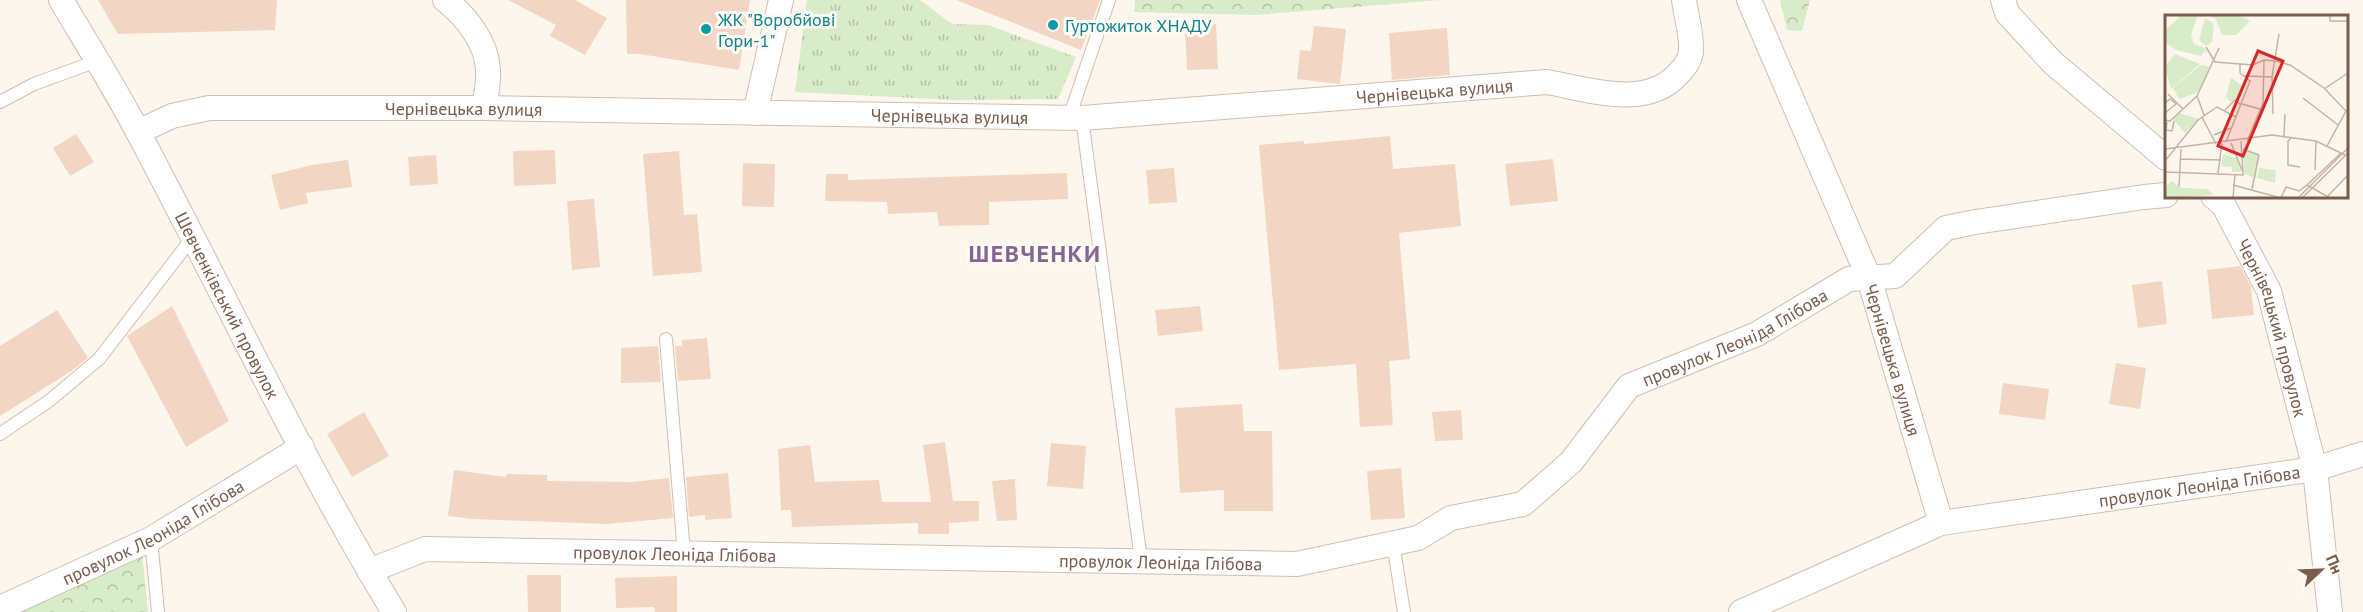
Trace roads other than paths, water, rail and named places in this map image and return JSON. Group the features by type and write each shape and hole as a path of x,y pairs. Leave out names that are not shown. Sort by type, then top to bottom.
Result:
{"street":[{"name":"Шевченківський провулок","path":"61,0 138,132 302,447 369,571 394,612"},
{"path":"445,0 479,37 489,70 484,108"},
{"path":"755,113 781,0"},
{"name":"Чернівецька вулиця","path":"138,132 172,116 209,108 484,108 1076,118 1546,82 1622,95 1657,90 1672,81 1684,68 1691,52 1684,0"},
{"name":"Чернівецька вулиця","path":"1749,0 1869,278 1941,523"},
{"path":"2003,0 2007,13 2053,63 2165,157"},
{"name":"провулок Леоніда Глібова","path":"369,571 425,549 1297,564 1418,538 1451,518 1523,504 1571,462 1629,386 1757,334 1850,279 1895,276 1946,228 2144,196 2165,195"},
{"name":"Чернівецький провулок","path":"2215,198 2224,206 2269,291 2315,469 2330,612"},
{"name":"провулок Леоніда Глібова","path":"0,608 151,540 302,447"},
{"name":"провулок Леоніда Глібова","path":"1941,523 2315,469 2363,454"},
{"path":"1741,612 1941,523"}],"lane":[{"path":"1109,0 1076,118 1141,560"},
{"path":"0,102 34,84 97,61"},
{"path":"0,434 49,401 99,359 193,237"},
{"path":"666,339 684,553"},
{"path":"151,540 158,612"},
{"path":"1393,543 1404,612"}],"place":[{"name":"Гуртожиток ХНАДУ","path":"1053,25"},
{"name":"ЖК \"Воробйові Гори-1\"","path":"706,29"}],"district":[{"name":"ШЕВЧЕНКИ","path":"1035,253"}]}
